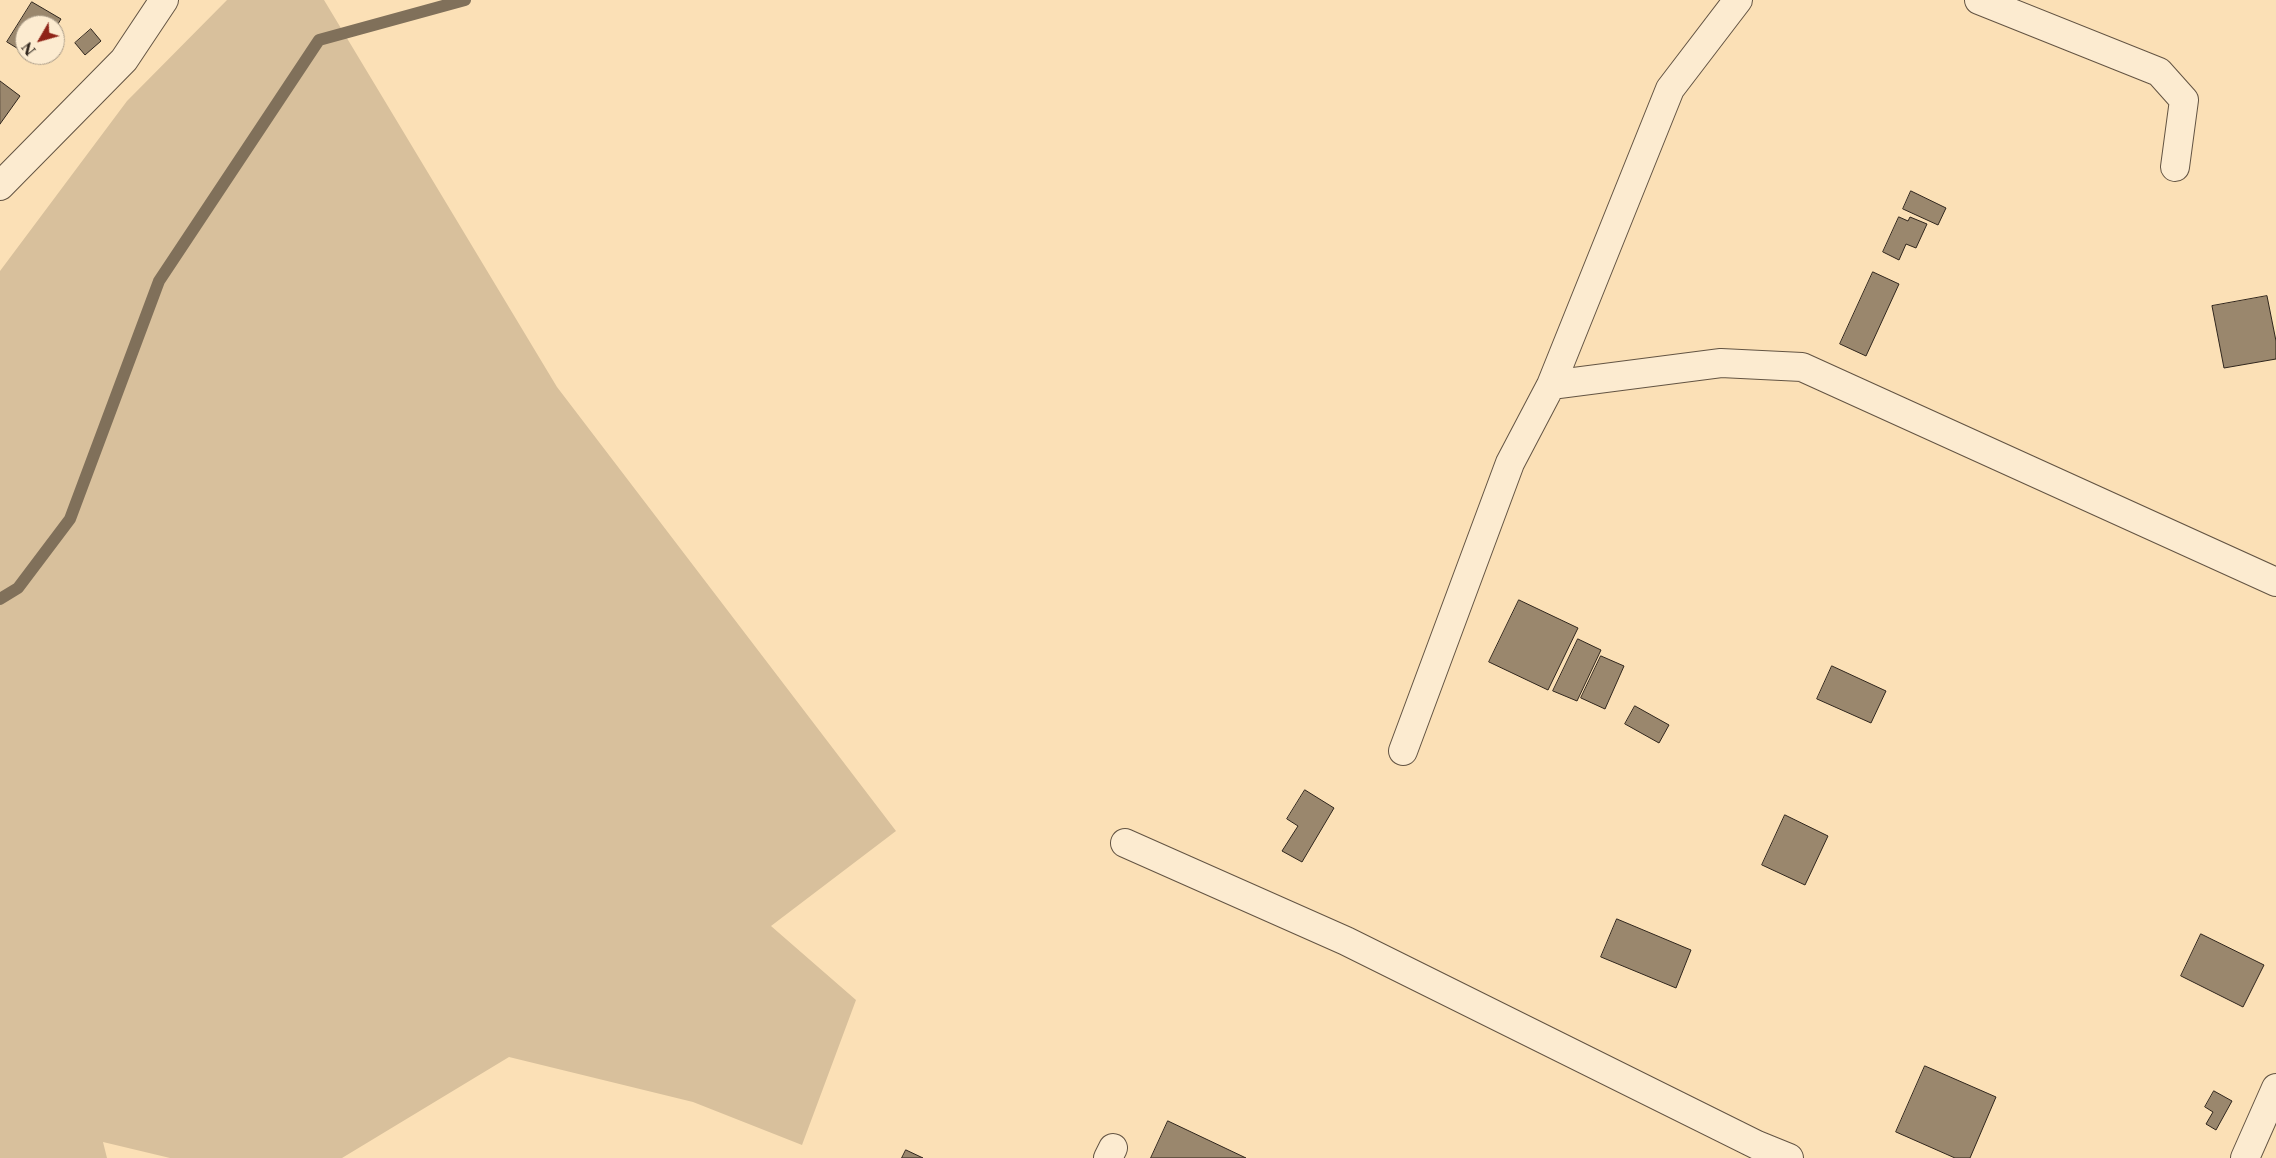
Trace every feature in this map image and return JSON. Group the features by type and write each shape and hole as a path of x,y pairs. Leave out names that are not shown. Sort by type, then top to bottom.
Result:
{"street":[{"path":"0,186 124,60 164,0"},
{"path":"1404,751 1510,463 1552,385 1670,89 1738,0"},
{"path":"1979,0 2159,72 2184,100 2175,167"},
{"path":"1552,385 1721,363 1802,367 2276,582"},
{"path":"1125,843 1346,941 1754,1152 1789,1158"},
{"path":"2245,1158 2276,1088"}],"shaded area":[{"path":"227,0 324,0 557,387 896,831 771,926 856,1000 802,1145 693,1102 509,1057 342,1158 170,1158 103,1142 107,1158 0,1158 0,271 127,101"}],"building":[{"path":"32,2 54,15 24,15"},
{"path":"15,29 15,47 7,42"},
{"path":"91,29 101,41 85,55 75,43"},
{"path":"0,81 20,96 0,124"},
{"path":"1911,191 1946,208 1938,225 1903,209"},
{"path":"1899,217 1908,221 1910,217 1927,224 1916,248 1906,244 1899,260 1883,252"},
{"path":"1873,272 1899,284 1866,356 1840,344"},
{"path":"2267,296 2276,341 2276,359 2224,368 2212,306"},
{"path":"1519,600 1578,628 1548,690 1489,662"},
{"path":"1578,639 1601,650 1577,701 1553,691"},
{"path":"1601,656 1624,666 1605,709 1581,698"},
{"path":"1832,666 1886,691 1871,723 1817,699"},
{"path":"1635,706 1669,725 1659,743 1625,724"},
{"path":"1305,790 1334,808 1302,862 1282,851 1298,826 1287,819"},
{"path":"1785,815 1828,836 1805,885 1762,865"},
{"path":"1617,919 1691,950 1676,988 1601,957"},
{"path":"2201,934 2264,965 2243,1007 2181,976"},
{"path":"1925,1066 1996,1097 1970,1158 1955,1158 1896,1132"},
{"path":"2214,1091 2232,1101 2216,1130 2206,1124 2213,1112 2205,1107"},
{"path":"1168,1121 1246,1158 1151,1158"},
{"path":"906,1150 923,1158 902,1158"}],"waterway":[{"path":"0,599 18,588 70,519 159,281 319,40 465,0"}]}
